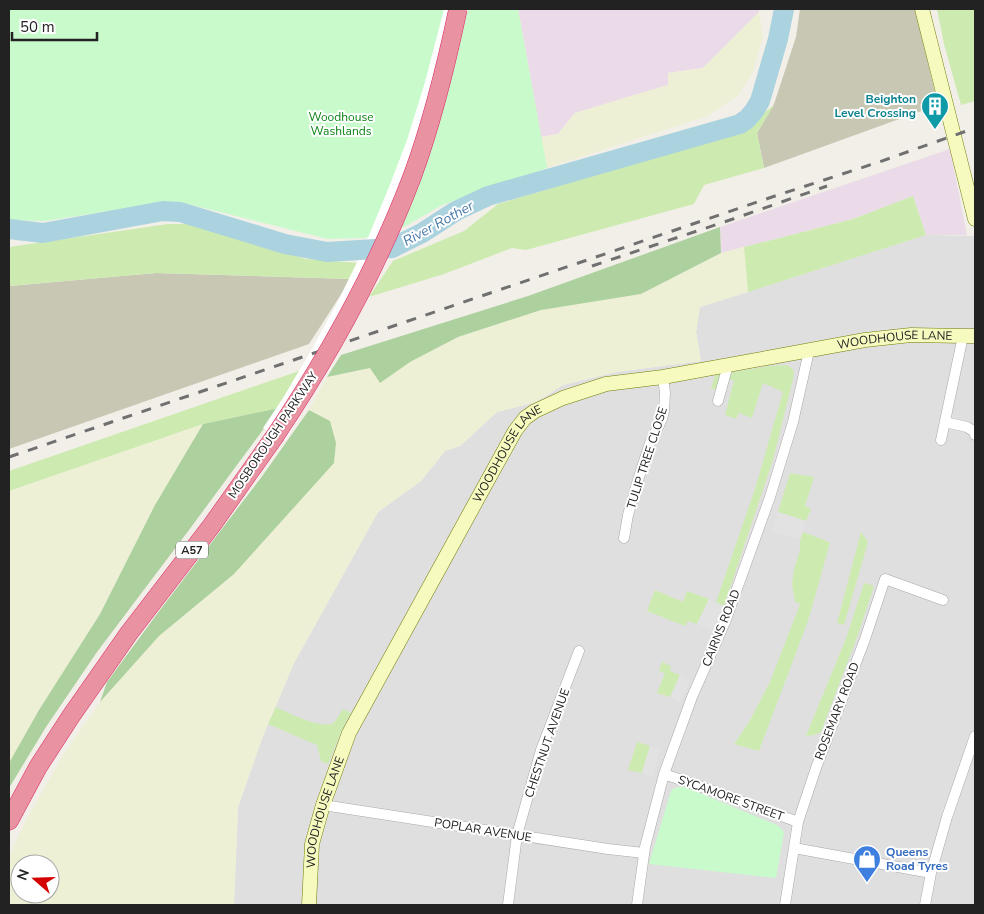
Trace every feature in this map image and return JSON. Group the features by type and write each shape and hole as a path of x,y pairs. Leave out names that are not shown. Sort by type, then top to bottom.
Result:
{"highway":[{"name":"MOSBOROUGH PARKWAY","path":"9,822 38,767 71,716 129,633 212,524 275,436 326,358 356,302 394,221 412,175 433,113 458,9"}],"street":[{"path":"922,9 975,219"},
{"name":"WOODHOUSE LANE","path":"309,905 312,844 323,805 349,733 515,431 525,418 535,411 564,398 606,384 662,377 865,340 911,335 969,336"},
{"path":"941,440 969,336"},
{"name":"CAIRNS ROAD","path":"636,905 644,853 664,774 692,697 725,622 770,497 793,422 809,351"},
{"path":"718,401 728,365"},
{"name":"TULIP TREE CLOSE","path":"624,538 628,515 639,477 650,443 664,411 665,393 662,377"},
{"path":"945,422 967,427 975,432 974,439"},
{"name":"ROSEMARY ROAD","path":"785,905 798,822 885,579 943,600"},
{"name":"CHESTNUT AVENUE","path":"508,905 517,835 541,750 579,651"},
{"path":"925,905 931,873 947,817 975,736"},
{"name":"SYCAMORE STREET","path":"664,774 798,822"},
{"name":"POPLAR AVENUE","path":"323,805 644,853"},
{"path":"794,848 931,873"}],"shaded area":[{"path":"518,9 759,9 759,12 703,68 668,73 668,85 575,113 558,134 541,137"},
{"path":"518,9 541,137 558,134 575,113 668,85 668,73 703,68 759,12 763,36 753,72 738,96 707,116 547,168 442,205 404,227"},
{"path":"800,9 915,9 938,105 764,168 757,133 774,104 796,37"},
{"path":"950,149 967,235 926,235 913,196 853,219 721,253 720,227"},
{"path":"926,235 975,236 975,905 234,905 238,807 263,736 294,663 378,512 421,481 445,451 460,446 497,412 536,402 563,385 616,372 701,361 696,332 700,307"},
{"path":"744,247 748,292 700,307 696,332 701,361 616,372 563,385 536,402 497,412 460,446 445,451 421,481 378,512 294,663 263,736 238,807 234,905 9,905 10,855 10,904 60,904 60,854 10,854 27,818 64,754 100,702 159,636 234,574 330,421 309,410 327,377 370,368 380,383 410,362 458,337 541,310 641,294 721,253"},
{"path":"156,273 351,279 309,344 9,449 9,286"},
{"path":"203,424 155,505 100,614 39,710 9,763 9,491"},
{"path":"778,512 806,521 800,540 772,531"},
{"path":"709,599 724,606 712,631 697,624"},
{"path":"680,675 690,680 680,702 670,697"},
{"path":"650,746 660,750 652,777 642,773"}],"green space":[{"name":"Woodhouse Washlands","path":"9,9 518,9 547,168 442,205 404,227 364,238 328,239 180,202 146,205 45,221 9,220"},
{"path":"937,9 975,9 975,101 961,105 944,44"},
{"path":"774,105 757,133 764,168 704,185 694,204 526,250 512,248 444,274 369,297 393,261 464,231 498,204 739,132"},
{"path":"913,196 926,235 748,292 744,247 853,219"},
{"path":"168,224 189,224 306,259 359,263 351,279 156,273 9,286 9,247"},
{"path":"720,227 721,253 641,294 541,310 458,337 410,362 380,383 370,368 327,377 341,355 528,296"},
{"path":"785,365 794,371 793,379 773,460 724,606 716,602 755,489 783,392 763,383 752,418 739,413 736,419 725,415 734,380 726,380 724,390 711,389 715,375"},
{"path":"299,371 279,408 203,424 9,491 9,471"},
{"path":"279,408 97,652 46,727 9,788 9,763 39,710 100,614 155,505 203,424"},
{"path":"309,410 330,421 336,443 334,463 234,574 159,636 100,702 107,682 263,475"},
{"path":"790,473 814,477 805,506 811,509 806,521 778,512"},
{"path":"803,532 830,543 808,621 759,751 734,744 749,722 770,682 800,604 795,602 792,584"},
{"path":"861,532 868,542 844,625 837,623"},
{"path":"864,583 874,586 860,629 821,732 806,736 847,636"},
{"path":"655,590 683,602 687,591 709,599 697,624 688,621 685,626 647,611"},
{"path":"662,662 671,666 670,671 680,675 670,697 657,693 665,673 659,671"},
{"path":"276,707 304,720 328,725 333,723 343,709 351,713 343,727 328,764 321,761 317,745 268,724"},
{"path":"637,742 650,746 642,773 628,770"},
{"path":"678,787 685,787 777,825 782,829 784,833 776,878 649,864 671,791"}],"pier":[{"path":"444,9 468,9 455,62 378,274 334,359 285,441 263,428 312,349 362,252 407,140 425,82"}],"waterway":[{"name":"River Rother","path":"9,229 43,233 163,211 180,212 285,244 327,252 392,248 422,233 456,211 488,196 740,124 754,111 760,101 778,39 784,9"}],"railway":[{"path":"9,457 975,128"},
{"path":"592,266 827,186"}],"place":[{"name":"Beighton Level Crossing","path":"935,130"},
{"name":"Queens Road Tyres","path":"867,883"}]}
